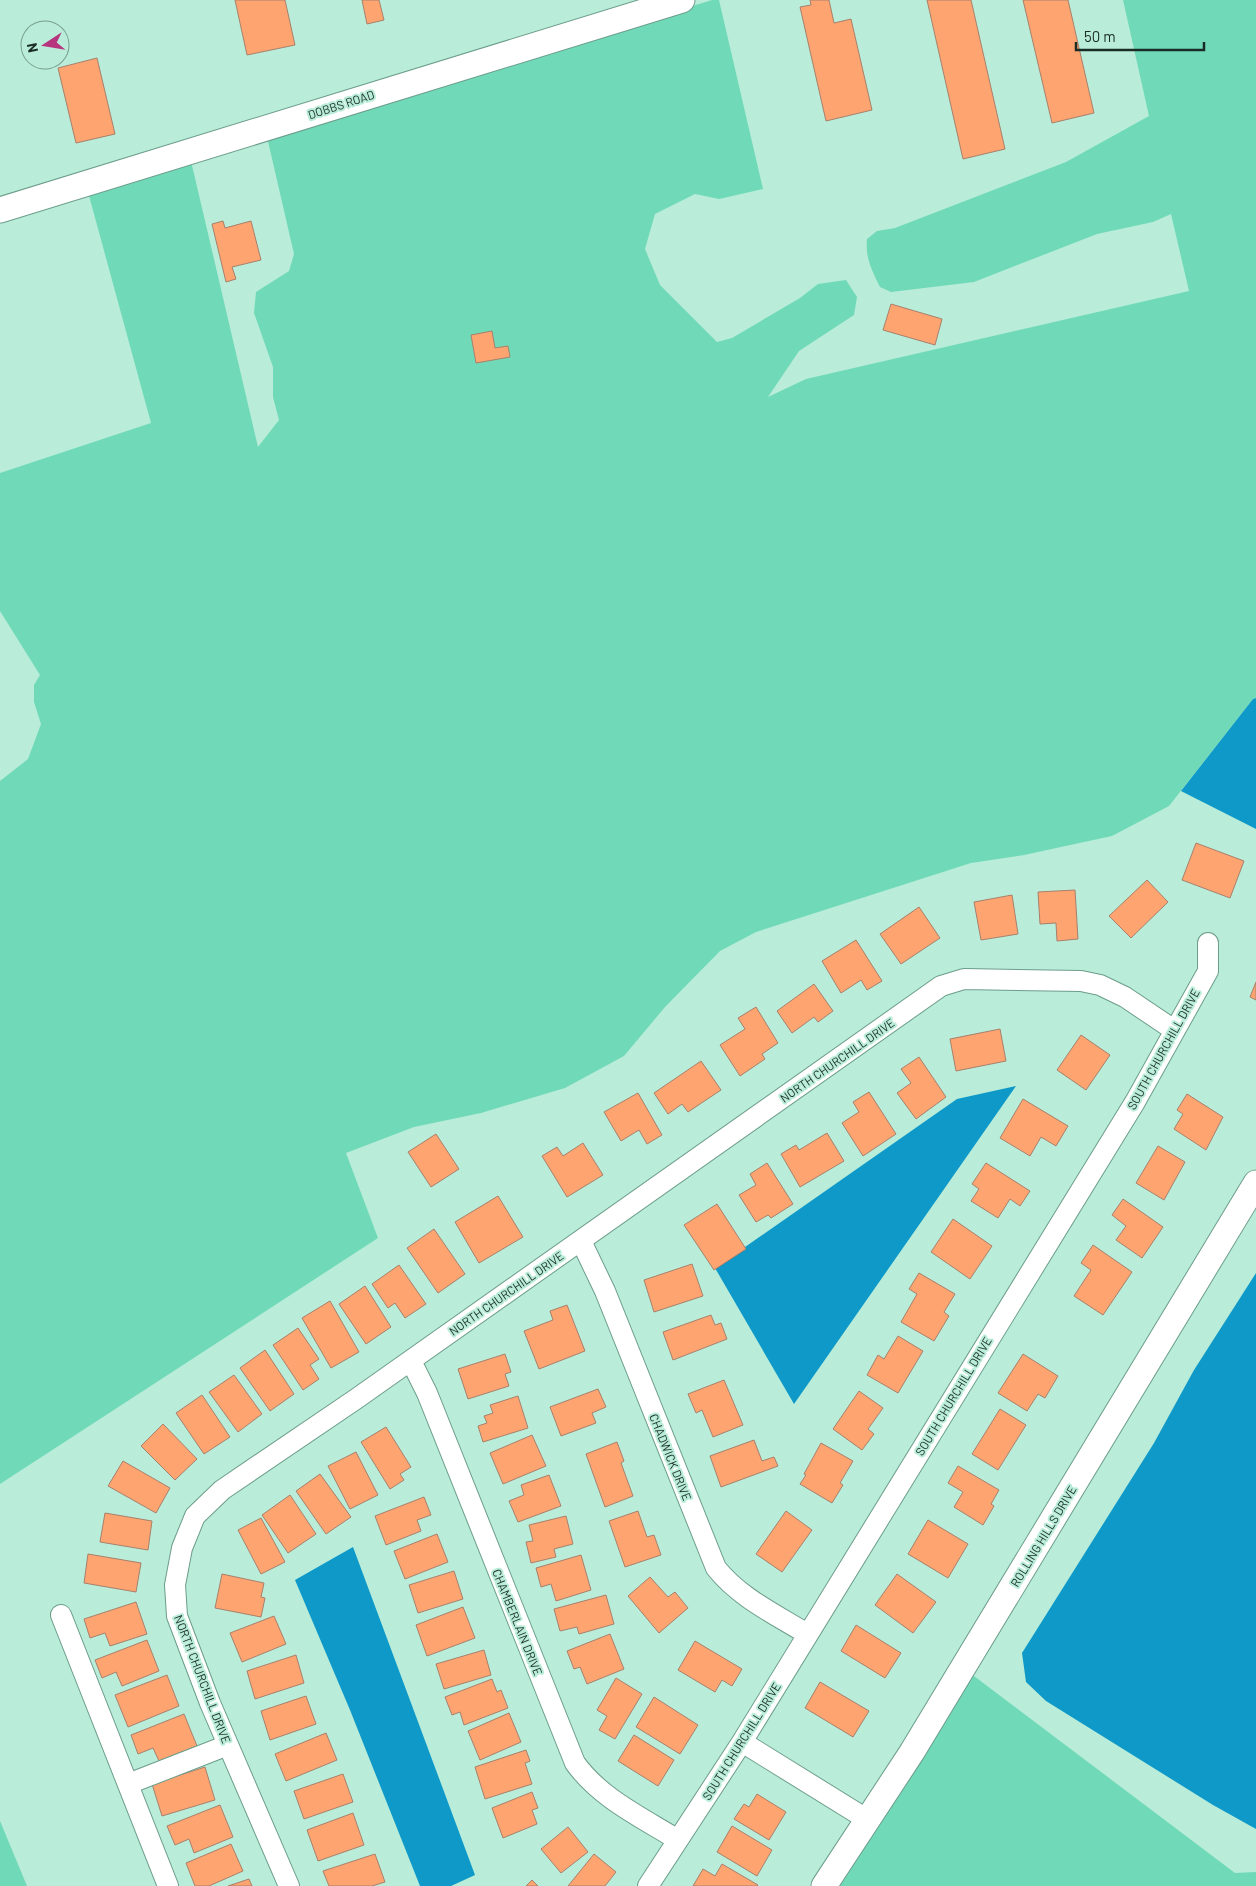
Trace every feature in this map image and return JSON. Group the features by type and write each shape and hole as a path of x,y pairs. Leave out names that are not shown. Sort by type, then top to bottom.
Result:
{"street":[{"name":"DOBBS ROAD","path":"0,210 682,0"},
{"name":"SOUTH CHURCHILL DRIVE","path":"678,1840 742,1742 1135,1102 1208,971 1208,943"},
{"name":"NORTH CHURCHILL DRIVE","path":"289,1886 228,1745 177,1616 174,1585 182,1548 195,1516 222,1490 411,1361 941,986 964,979 1080,981 1100,985 1125,997 1174,1030"},
{"name":"ROLLING HILLS DRIVE","path":"824,1886 927,1727 1256,1184"},
{"name":"CHADWICK DRIVE","path":"581,1241 605,1291 716,1568 728,1583 742,1595 808,1634"},
{"name":"CHAMBERLAIN DRIVE","path":"411,1361 427,1393 575,1763 587,1779 599,1790 678,1840"},
{"path":"61,1615 168,1886"},
{"path":"742,1742 868,1820"},
{"path":"128,1784 228,1745"},
{"path":"648,1886 678,1840"}],"green space":[{"path":"712,0 719,0 763,189 719,199 695,194 655,214 645,249 660,285 717,342 732,338 800,298 818,284 846,280 857,297 854,315 799,351 768,397 806,379 1189,291 1171,214 1153,222 1097,234 974,282 891,292 880,287 874,275 868,258 867,239 877,231 895,228 1066,162 1149,116 1123,0 1256,0 1256,698 1253,699 1169,806 1112,836 1024,855 971,863 756,932 720,951 665,1007 624,1056 565,1088 481,1113 414,1127 346,1153 378,1238 0,1484 0,781 28,759 41,724 34,702 34,685 40,675 0,611 0,473 151,423 88,192 191,161 258,447 279,420 273,397 273,367 254,313 256,292 289,271 294,254 267,137"},
{"path":"970,1673 1235,1873 1256,1872 1256,1886 836,1886"},
{"path":"0,1821 27,1886 0,1886"}],"water":[{"path":"1256,698 1256,829 1181,791 1253,699"},
{"path":"1016,1086 794,1404 715,1268 957,1099"},
{"path":"1256,1273 1256,1829 1213,1805 1046,1701 1026,1682 1022,1653 1154,1443 1194,1370"},
{"path":"353,1547 475,1875 451,1886 420,1886 350,1710 295,1580"}],"building":[{"path":"235,0 285,0 295,45 247,55"},
{"path":"362,0 379,0 384,20 367,24"},
{"path":"810,0 829,0 834,23 851,19 872,110 826,121 800,7 811,5"},
{"path":"927,0 971,0 1005,149 963,159"},
{"path":"1023,0 1068,0 1094,113 1052,123"},
{"path":"97,58 115,134 76,143 58,70 70,70 70,65"},
{"path":"223,221 225,228 251,221 261,260 232,267 236,279 226,282 212,224"},
{"path":"891,304 942,319 935,345 883,330"},
{"path":"492,331 495,348 508,346 510,357 476,363 471,335"},
{"path":"1196,843 1244,861 1230,898 1182,880"},
{"path":"1147,880 1168,902 1131,938 1109,916"},
{"path":"1075,890 1078,939 1057,941 1056,923 1040,924 1038,892"},
{"path":"1012,895 1018,934 981,940 974,902"},
{"path":"919,907 940,938 901,964 880,934"},
{"path":"856,940 882,981 867,990 861,980 841,993 822,961"},
{"path":"1256,982 1256,1000 1250,997"},
{"path":"814,984 833,1011 818,1022 814,1017 792,1033 777,1011"},
{"path":"756,1007 778,1043 762,1054 765,1059 740,1076 720,1045 745,1029 738,1018"},
{"path":"1000,1029 1006,1061 956,1071 950,1039"},
{"path":"1081,1035 1110,1055 1086,1090 1057,1070"},
{"path":"919,1057 946,1097 916,1119 897,1093 911,1083 901,1069"},
{"path":"701,1061 721,1090 688,1112 682,1104 668,1114 654,1093"},
{"path":"869,1092 896,1134 863,1156 842,1123 859,1112 853,1102"},
{"path":"638,1093 662,1135 647,1144 639,1130 621,1141 604,1112"},
{"path":"1187,1094 1223,1117 1206,1150 1174,1129 1183,1114 1177,1110"},
{"path":"1023,1099 1068,1126 1056,1146 1041,1137 1030,1156 1000,1138"},
{"path":"827,1133 844,1161 800,1187 781,1154 796,1145 799,1150"},
{"path":"436,1134 459,1169 431,1187 408,1152"},
{"path":"583,1143 603,1175 567,1197 542,1156 557,1147 563,1156"},
{"path":"1158,1146 1185,1162 1164,1200 1136,1183"},
{"path":"767,1163 793,1204 771,1218 768,1215 756,1222 739,1195 756,1185 750,1174"},
{"path":"986,1163 1030,1191 1020,1206 1010,1199 998,1218 971,1201 979,1189 972,1184"},
{"path":"498,1196 523,1237 479,1263 455,1222"},
{"path":"1123,1199 1163,1227 1142,1258 1116,1240 1126,1226 1112,1215"},
{"path":"717,1204 746,1249 714,1270 684,1225"},
{"path":"953,1219 992,1246 970,1279 931,1252"},
{"path":"434,1229 465,1274 438,1293 407,1248"},
{"path":"1093,1245 1132,1272 1103,1315 1074,1296 1091,1270 1081,1263"},
{"path":"692,1264 703,1296 654,1312 644,1280"},
{"path":"399,1265 426,1304 405,1318 395,1303 388,1308 372,1284"},
{"path":"919,1273 955,1294 944,1312 949,1316 934,1341 901,1322 917,1294 909,1289"},
{"path":"365,1286 391,1327 366,1344 339,1304"},
{"path":"330,1301 359,1352 331,1368 302,1318"},
{"path":"567,1305 585,1351 539,1369 524,1331 553,1320 550,1311"},
{"path":"711,1315 715,1325 721,1323 727,1339 673,1360 663,1332"},
{"path":"298,1328 319,1359 310,1365 319,1379 303,1390 273,1345"},
{"path":"898,1336 923,1351 898,1393 867,1375 878,1355 884,1359"},
{"path":"265,1350 294,1394 270,1411 240,1368"},
{"path":"505,1354 511,1372 505,1374 509,1386 468,1399 458,1369"},
{"path":"1023,1354 1058,1376 1045,1398 1038,1394 1027,1411 998,1393"},
{"path":"234,1375 262,1414 238,1432 209,1392"},
{"path":"724,1380 743,1425 713,1437 702,1410 696,1413 688,1394"},
{"path":"598,1389 606,1407 592,1413 596,1423 561,1436 550,1407"},
{"path":"859,1391 883,1408 868,1429 874,1434 862,1450 833,1429"},
{"path":"202,1395 230,1437 204,1454 176,1413"},
{"path":"518,1396 528,1428 483,1442 478,1426 487,1423 484,1416 493,1413 490,1405"},
{"path":"1000,1409 1026,1425 998,1470 972,1454"},
{"path":"163,1424 197,1459 175,1480 141,1446"},
{"path":"386,1427 411,1467 400,1474 404,1480 390,1489 361,1442"},
{"path":"532,1435 546,1466 503,1484 490,1453"},
{"path":"754,1440 762,1461 774,1457 778,1466 721,1487 710,1456"},
{"path":"617,1442 624,1461 621,1463 633,1496 605,1507 586,1454"},
{"path":"821,1443 853,1461 840,1483 843,1485 832,1503 800,1484"},
{"path":"356,1452 378,1495 350,1509 328,1466"},
{"path":"123,1461 170,1488 156,1513 108,1486"},
{"path":"958,1466 999,1490 991,1504 994,1506 983,1525 954,1507 963,1492 948,1483"},
{"path":"320,1474 351,1517 326,1534 296,1491"},
{"path":"549,1475 561,1506 518,1522 509,1501 524,1495 521,1485"},
{"path":"290,1495 316,1534 288,1553 262,1515"},
{"path":"424,1497 431,1515 417,1520 421,1531 386,1545 375,1516"},
{"path":"638,1511 647,1537 654,1535 661,1555 625,1567 609,1521"},
{"path":"786,1511 812,1530 782,1572 756,1554"},
{"path":"105,1513 152,1521 148,1550 100,1542"},
{"path":"566,1516 573,1544 554,1549 556,1557 531,1563 526,1542 533,1541 529,1525"},
{"path":"261,1518 285,1562 261,1574 238,1530"},
{"path":"928,1520 968,1544 948,1578 908,1554"},
{"path":"437,1534 448,1562 405,1579 394,1551"},
{"path":"88,1554 141,1563 136,1592 84,1583"},
{"path":"581,1555 591,1590 556,1601 551,1584 541,1587 536,1568"},
{"path":"454,1571 463,1599 418,1613 409,1585"},
{"path":"222,1574 264,1583 261,1597 265,1598 261,1617 215,1608"},
{"path":"897,1574 936,1602 913,1633 875,1605"},
{"path":"650,1577 668,1597 675,1592 688,1608 659,1633 628,1596"},
{"path":"606,1595 614,1624 579,1634 577,1627 560,1631 554,1609"},
{"path":"136,1602 147,1634 110,1646 105,1633 90,1638 84,1619"},
{"path":"463,1607 475,1638 427,1656 416,1625"},
{"path":"274,1616 286,1644 242,1662 230,1633"},
{"path":"856,1625 901,1653 885,1678 841,1651"},
{"path":"610,1634 624,1669 587,1684 580,1667 574,1669 567,1651"},
{"path":"147,1640 159,1671 122,1686 116,1672 102,1678 95,1660"},
{"path":"695,1641 742,1669 732,1686 722,1680 715,1692 678,1670"},
{"path":"484,1650 491,1675 444,1689 436,1664"},
{"path":"296,1655 304,1683 255,1699 247,1671"},
{"path":"167,1675 179,1706 128,1727 115,1695"},
{"path":"616,1678 642,1694 615,1739 599,1730 607,1716 597,1710"},
{"path":"492,1679 497,1692 501,1690 508,1708 464,1725 460,1712 452,1715 445,1697"},
{"path":"820,1682 869,1711 853,1737 805,1708"},
{"path":"306,1696 316,1724 270,1740 261,1711"},
{"path":"654,1697 698,1725 680,1754 636,1727"},
{"path":"509,1713 521,1742 480,1760 468,1731"},
{"path":"184,1714 197,1746 159,1761 153,1748 138,1754 131,1735"},
{"path":"326,1733 337,1760 286,1781 275,1754"},
{"path":"634,1735 674,1760 658,1786 618,1761"},
{"path":"526,1750 530,1761 525,1763 532,1784 485,1799 475,1767"},
{"path":"205,1767 215,1800 162,1816 152,1784"},
{"path":"343,1774 353,1802 304,1819 294,1791"},
{"path":"532,1792 538,1808 532,1810 537,1824 503,1838 492,1808"},
{"path":"757,1794 786,1812 769,1840 734,1819 744,1804 749,1807"},
{"path":"220,1805 233,1837 194,1853 189,1839 175,1845 167,1826"},
{"path":"353,1813 364,1845 318,1861 307,1830"},
{"path":"732,1826 772,1850 757,1876 717,1852"},
{"path":"568,1827 588,1852 561,1873 541,1849"},
{"path":"231,1844 243,1871 209,1886 195,1886 186,1863"},
{"path":"375,1854 385,1882 372,1886 329,1886 323,1871"},
{"path":"594,1854 616,1872 605,1886 568,1886"},
{"path":"722,1864 758,1885 693,1886 703,1869 715,1876"},
{"path":"249,1879 252,1886 228,1886"},
{"path":"532,1880 538,1886 526,1886"}]}
